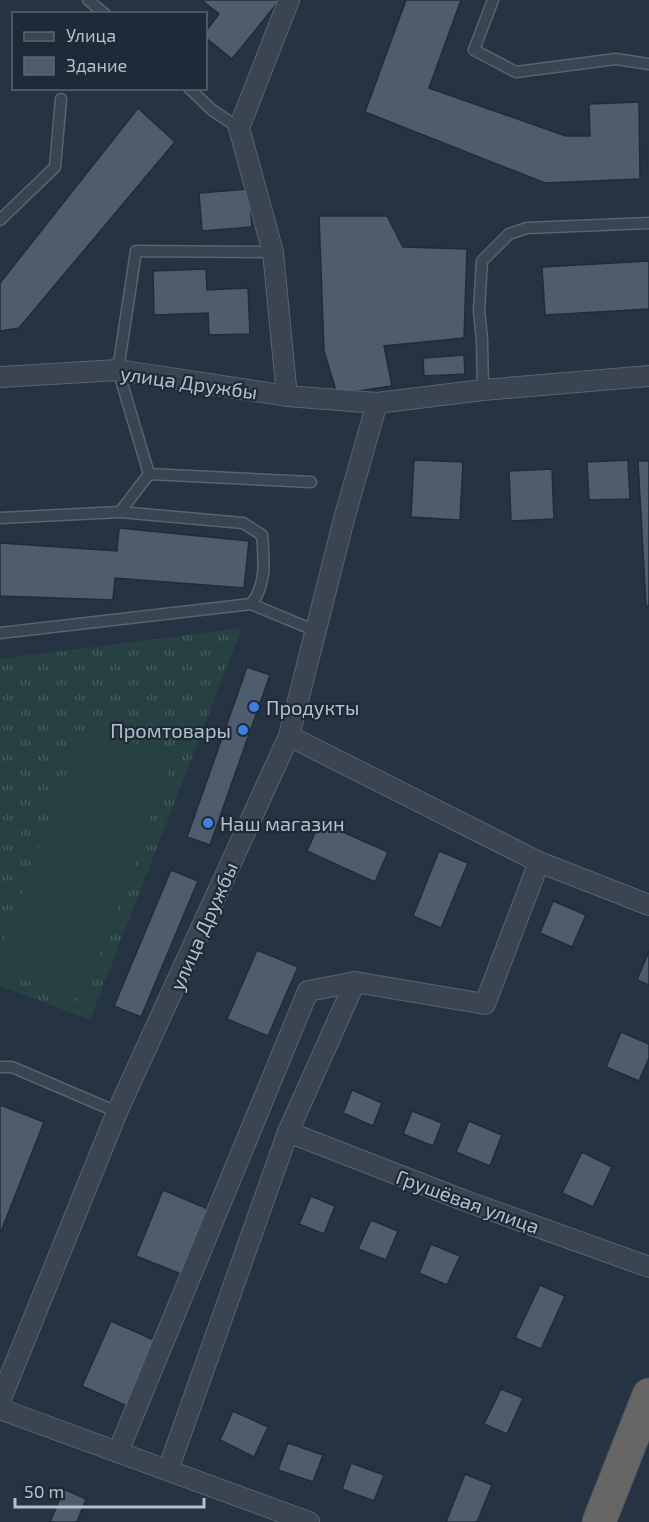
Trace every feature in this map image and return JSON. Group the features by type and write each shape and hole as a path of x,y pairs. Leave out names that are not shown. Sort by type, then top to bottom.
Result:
{"highway":[{"path":"599,1522 649,1395"}],"street":[{"path":"287,396 273,252 239,128 289,0"},
{"name":"улица Дружбы","path":"0,377 118,370 287,396 377,403 483,390 649,376"},
{"name":"улица Дружбы","path":"0,1401 117,1112 289,736 344,519 377,403"},
{"path":"289,736 539,861 649,905"},
{"path":"118,1452 308,991 356,982 485,1004 539,861"},
{"path":"168,1470 288,1132 356,982"},
{"name":"Грушёвая улица","path":"288,1132 463,1200 649,1267"},
{"path":"0,1409 309,1522"}],"lane":[{"path":"88,0 103,12"},
{"path":"493,0 474,50 516,72 616,59 649,64"},
{"path":"191,90 212,110 239,128"},
{"path":"0,220 55,167 61,99"},
{"path":"483,390 479,310 482,261 509,234 527,228 649,224"},
{"path":"149,474 118,370 136,251 273,252"},
{"path":"149,474 311,482"},
{"path":"120,512 149,474"},
{"path":"0,518 120,512 243,523 262,535 265,563 260,594 251,604"},
{"path":"0,633 251,604 316,631"},
{"path":"0,1067 12,1067 117,1112"}],"green space":[{"path":"242,628 90,1020 0,986 0,659"},
{"path":"86,725 173,758 83,1001 0,971 0,950"}],"building":[{"path":"201,0 279,1 232,59 207,39 207,30 219,14"},
{"path":"406,0 461,0 429,88 566,136 590,136 589,104 639,102 640,179 545,183 365,112"},
{"path":"138,108 175,142 19,328 0,331 0,283"},
{"path":"249,189 252,227 202,231 199,193"},
{"path":"319,216 387,216 403,247 467,249 464,338 384,346 392,386 337,394 324,351"},
{"path":"649,261 649,309 545,315 542,267"},
{"path":"206,269 207,290 248,288 250,334 209,335 208,313 154,315 153,271"},
{"path":"464,355 465,374 424,376 423,358"},
{"path":"414,460 463,462 460,520 411,517"},
{"path":"628,460 630,499 589,500 587,462"},
{"path":"638,461 649,461 649,606 646,606"},
{"path":"552,469 554,519 511,521 509,471"},
{"path":"119,528 249,541 244,588 115,578 113,600 0,596 0,543 117,551"},
{"path":"247,667 270,675 210,845 187,837"},
{"path":"320,822 388,852 375,882 307,851"},
{"path":"439,851 468,863 441,928 413,916"},
{"path":"171,870 198,881 141,1017 114,1006"},
{"path":"553,901 586,915 572,947 540,933"},
{"path":"257,950 298,967 268,1036 227,1019"},
{"path":"649,951 649,985 637,980"},
{"path":"621,1032 649,1044 649,1058 639,1081 606,1067"},
{"path":"352,1090 382,1103 373,1126 343,1113"},
{"path":"0,1105 44,1122 0,1234"},
{"path":"412,1111 442,1123 433,1146 403,1134"},
{"path":"469,1121 502,1135 490,1166 456,1152"},
{"path":"582,1152 612,1167 593,1207 562,1193"},
{"path":"163,1190 208,1209 181,1274 136,1256"},
{"path":"311,1196 335,1206 324,1234 299,1224"},
{"path":"371,1220 398,1231 386,1260 358,1249"},
{"path":"431,1244 460,1256 447,1285 419,1273"},
{"path":"540,1285 565,1296 541,1349 515,1338"},
{"path":"111,1321 156,1341 127,1406 82,1386"},
{"path":"501,1389 523,1398 507,1434 484,1424"},
{"path":"233,1411 268,1427 254,1457 220,1440"},
{"path":"288,1443 323,1455 313,1482 278,1470"},
{"path":"351,1463 384,1475 374,1501 342,1489"},
{"path":"465,1474 492,1485 477,1522 446,1522"},
{"path":"64,1489 86,1499 77,1522 50,1522"}],"place":[{"name":"Продукты","path":"254,707"},
{"name":"Промтовары","path":"243,730"},
{"name":"Наш магазин","path":"208,823"}]}
